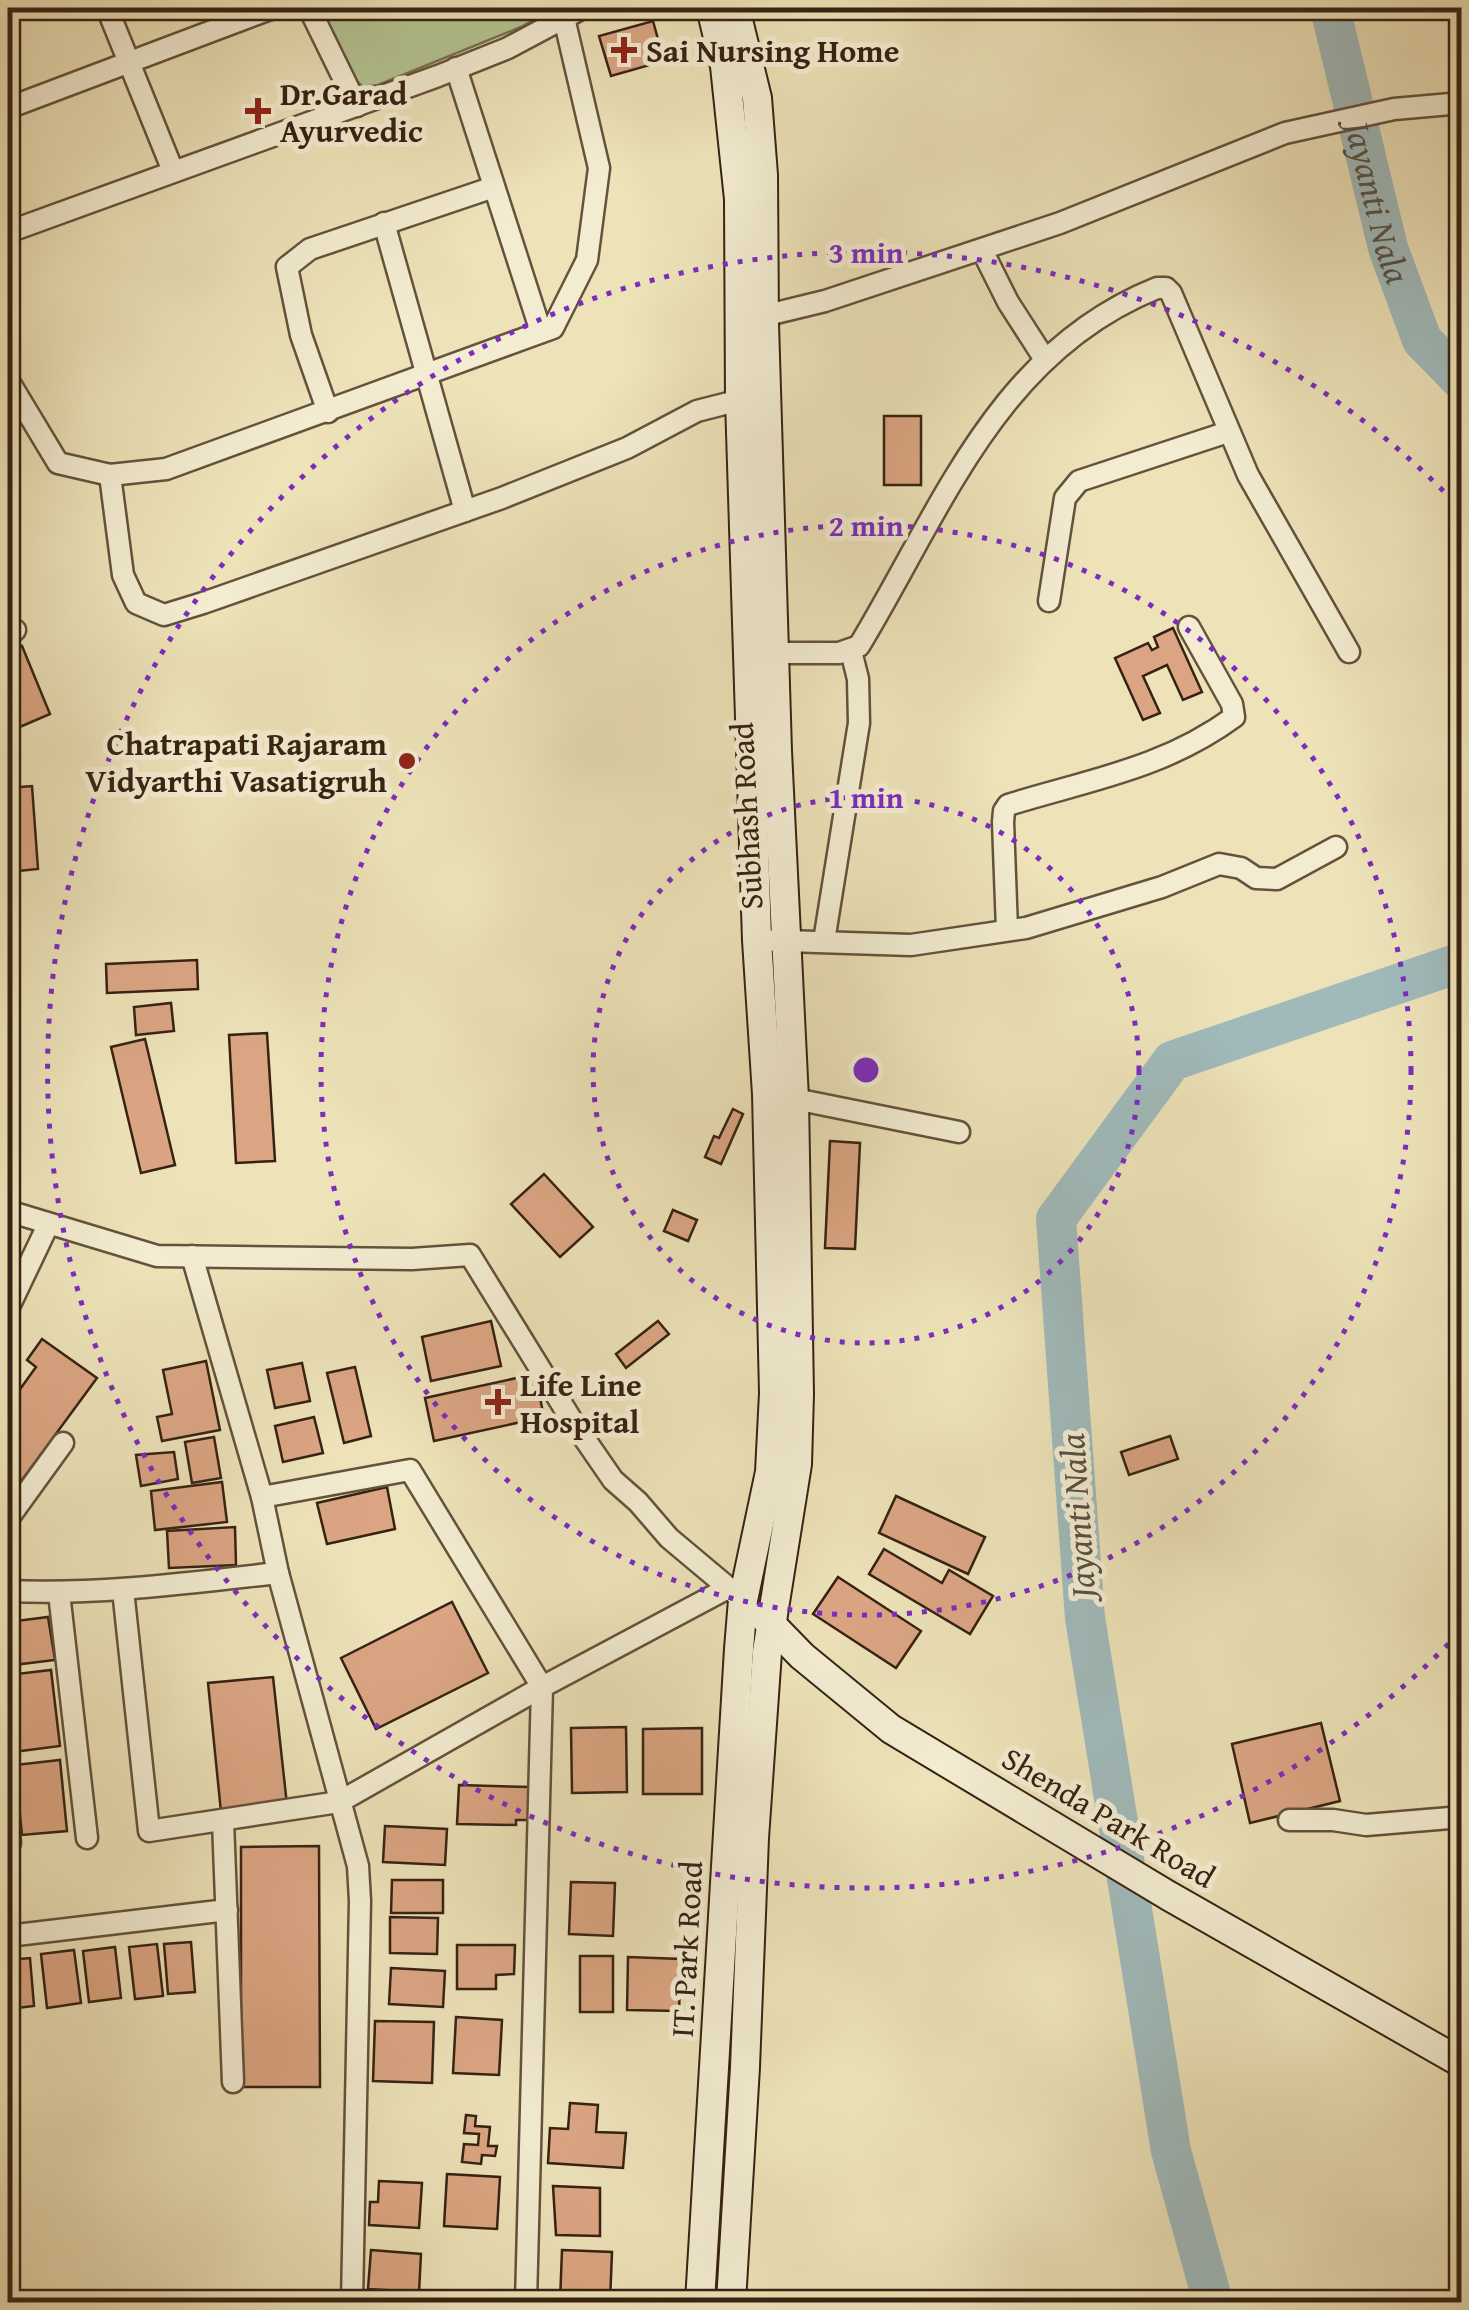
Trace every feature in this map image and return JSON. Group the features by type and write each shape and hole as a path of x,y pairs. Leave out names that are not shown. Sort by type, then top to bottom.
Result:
{"main road":[{"name":"Subhash Road","path":"711,8 725,66 752,318 766,635 786,939 768,1488 736,1594"},
{"name":"Subhash Road","path":"735,8 754,81 762,132 752,318 740,400 766,635 757,940 780,1097 798,1464 772,1623"},
{"name":"Shenda Park Road","path":"736,1594 772,1623 802,1656 891,1729 1149,1884 1462,2063"},
{"name":"IT. Park Road","path":"700,2302 736,1594"},
{"name":"IT. Park Road","path":"731,2302 754,1838 766,1652 772,1623"}],"street":[{"path":"107,8 173,171"},
{"path":"8,108 273,8"},
{"path":"308,8 357,106"},
{"path":"8,232 508,48 558,15 584,8"},
{"path":"8,380 58,463 110,475 166,468 552,328 587,260 598,168 558,15"},
{"path":"456,68 541,332"},
{"path":"752,318 837,298 1060,224 1285,133 1370,113 1462,103"},
{"path":"328,412 301,335 287,267 310,249 494,188"},
{"path":"384,223 465,511"},
{"path":"982,250 1008,302 1044,358"},
{"path":"766,635 851,650 860,646 930,518 983,432 1044,358 1075,332 1141,294 1166,288 1175,300 1248,475 1348,652"},
{"path":"110,475 123,575 136,603 164,614 465,511 627,448 697,411 740,400"},
{"path":"1050,601 1065,498 1070,488 1079,481 1228,432"},
{"path":"1008,930 1003,822 1008,805 1105,780 1158,760 1234,717 1232,704 1190,626"},
{"path":"824,942 859,723 858,680 851,650"},
{"path":"757,940 911,944 1008,930 1084,912 1219,864 1241,868 1256,878 1277,880 1336,847"},
{"path":"780,1097 959,1132"},
{"path":"8,1211 157,1256 412,1259 470,1255 570,1418 613,1480 638,1502 668,1538 736,1594 542,1687 339,1802 148,1831 123,1590"},
{"path":"8,1309 48,1226"},
{"path":"192,1256 262,1497 278,1573 358,1866 352,2302"},
{"path":"8,1519 63,1443"},
{"path":"262,1497 410,1470 542,1687 526,2302"},
{"path":"8,1591 60,1594 123,1590 278,1573"},
{"path":"60,1594 87,1838"},
{"path":"1290,1820 1366,1825 1462,1817"},
{"path":"224,1821 232,2082"},
{"path":"8,1936 227,1910"}],"green space":[{"path":"320,8 537,8 538,17 378,85 363,87 354,79"}],"building":[{"path":"653,21 664,61 611,76 599,36"},
{"path":"884,416 921,416 921,485 884,485"},
{"path":"1173,628 1202,692 1183,700 1167,665 1143,676 1160,713 1143,720 1115,658 1148,643 1152,650 1158,647 1154,637"},
{"path":"22,646 50,714 8,732 8,652"},
{"path":"32,786 38,869 8,872 8,788"},
{"path":"197,960 198,989 107,993 106,964"},
{"path":"171,1003 174,1031 136,1035 134,1007"},
{"path":"267,1033 275,1161 236,1163 229,1035"},
{"path":"145,1039 175,1165 141,1173 111,1047"},
{"path":"733,1109 743,1114 721,1164 705,1157"},
{"path":"830,1141 860,1143 855,1249 825,1248"},
{"path":"544,1174 593,1227 560,1257 511,1204"},
{"path":"673,1210 697,1220 688,1241 664,1231"},
{"path":"491,1321 501,1366 431,1381 422,1337"},
{"path":"658,1321 669,1334 626,1368 616,1354"},
{"path":"42,1339 97,1378 22,1480 8,1469 8,1406 36,1367 27,1360"},
{"path":"206,1361 220,1430 162,1441 157,1417 172,1414 163,1370"},
{"path":"302,1363 310,1401 275,1408 267,1370"},
{"path":"355,1367 371,1436 344,1443 327,1373"},
{"path":"535,1374 544,1417 434,1441 425,1398"},
{"path":"314,1417 323,1453 283,1462 275,1426"},
{"path":"1170,1436 1178,1459 1129,1475 1121,1452"},
{"path":"214,1437 221,1478 192,1483 185,1442"},
{"path":"174,1452 178,1479 141,1486 136,1455"},
{"path":"222,1482 227,1522 155,1530 151,1491"},
{"path":"387,1487 395,1529 327,1544 317,1503"},
{"path":"896,1496 985,1537 968,1574 879,1533"},
{"path":"235,1527 236,1565 169,1568 167,1531"},
{"path":"884,1549 942,1583 949,1570 993,1596 970,1634 869,1574"},
{"path":"838,1577 921,1631 896,1668 813,1614"},
{"path":"452,1602 488,1673 376,1729 341,1658"},
{"path":"48,1617 55,1660 13,1665 8,1622"},
{"path":"51,1670 60,1746 13,1752 8,1675"},
{"path":"273,1677 287,1805 221,1812 208,1683"},
{"path":"1321,1723 1340,1801 1250,1823 1232,1744"},
{"path":"626,1727 627,1792 572,1793 571,1728"},
{"path":"702,1728 702,1794 643,1794 643,1729"},
{"path":"60,1760 67,1831 22,1835 15,1765"},
{"path":"459,1785 530,1787 529,1820 516,1820 516,1825 457,1824"},
{"path":"385,1826 447,1829 445,1865 383,1862"},
{"path":"319,1846 320,2087 241,2087 241,1847"},
{"path":"392,1880 443,1880 443,1913 391,1913"},
{"path":"571,1882 615,1883 613,1936 569,1934"},
{"path":"390,1917 438,1918 437,1954 390,1953"},
{"path":"191,1942 195,1992 168,1994 164,1944"},
{"path":"157,1944 163,1996 135,1999 129,1947"},
{"path":"457,1945 515,1945 514,1974 496,1975 496,1989 457,1989"},
{"path":"115,1947 121,1998 89,2002 83,1951"},
{"path":"74,1950 81,2003 47,2008 41,1954"},
{"path":"580,1956 613,1956 613,2012 580,2012"},
{"path":"628,1957 681,1959 679,2011 627,2010"},
{"path":"30,1958 34,2006 8,2009 8,1960"},
{"path":"391,1968 445,1971 443,2007 389,2004"},
{"path":"456,2017 502,2020 499,2075 453,2073"},
{"path":"375,2021 434,2022 432,2083 373,2081"},
{"path":"570,2103 598,2105 596,2132 626,2133 623,2168 548,2163 550,2128 568,2129"},
{"path":"466,2115 476,2116 475,2126 490,2127 488,2146 497,2146 495,2156 482,2155 481,2164 462,2162 464,2144 478,2145 479,2134 464,2133"},
{"path":"447,2174 500,2177 497,2229 444,2226"},
{"path":"379,2181 422,2183 419,2228 369,2225 370,2202 378,2202"},
{"path":"553,2186 600,2188 600,2236 556,2235"},
{"path":"371,2250 421,2254 419,2292 368,2289"},
{"path":"562,2250 612,2252 610,2302 560,2302"}],"waterway":[{"name":"Jayanti Nala","path":"1330,8 1388,248 1422,340 1462,381"},
{"name":"Jayanti Nala","path":"1213,2302 1171,2151 1085,1618 1056,1219 1172,1061 1462,962"}],"place":[{"name":"Sai Nursing Home","path":"624,50"},
{"name":"Dr.Garad Ayurvedic","path":"258,111"},
{"name":"Chatrapati Rajaram Vidyarthi Vasatigruh","path":"407,761"},
{"name":"Life Line Hospital","path":"498,1402"}]}
